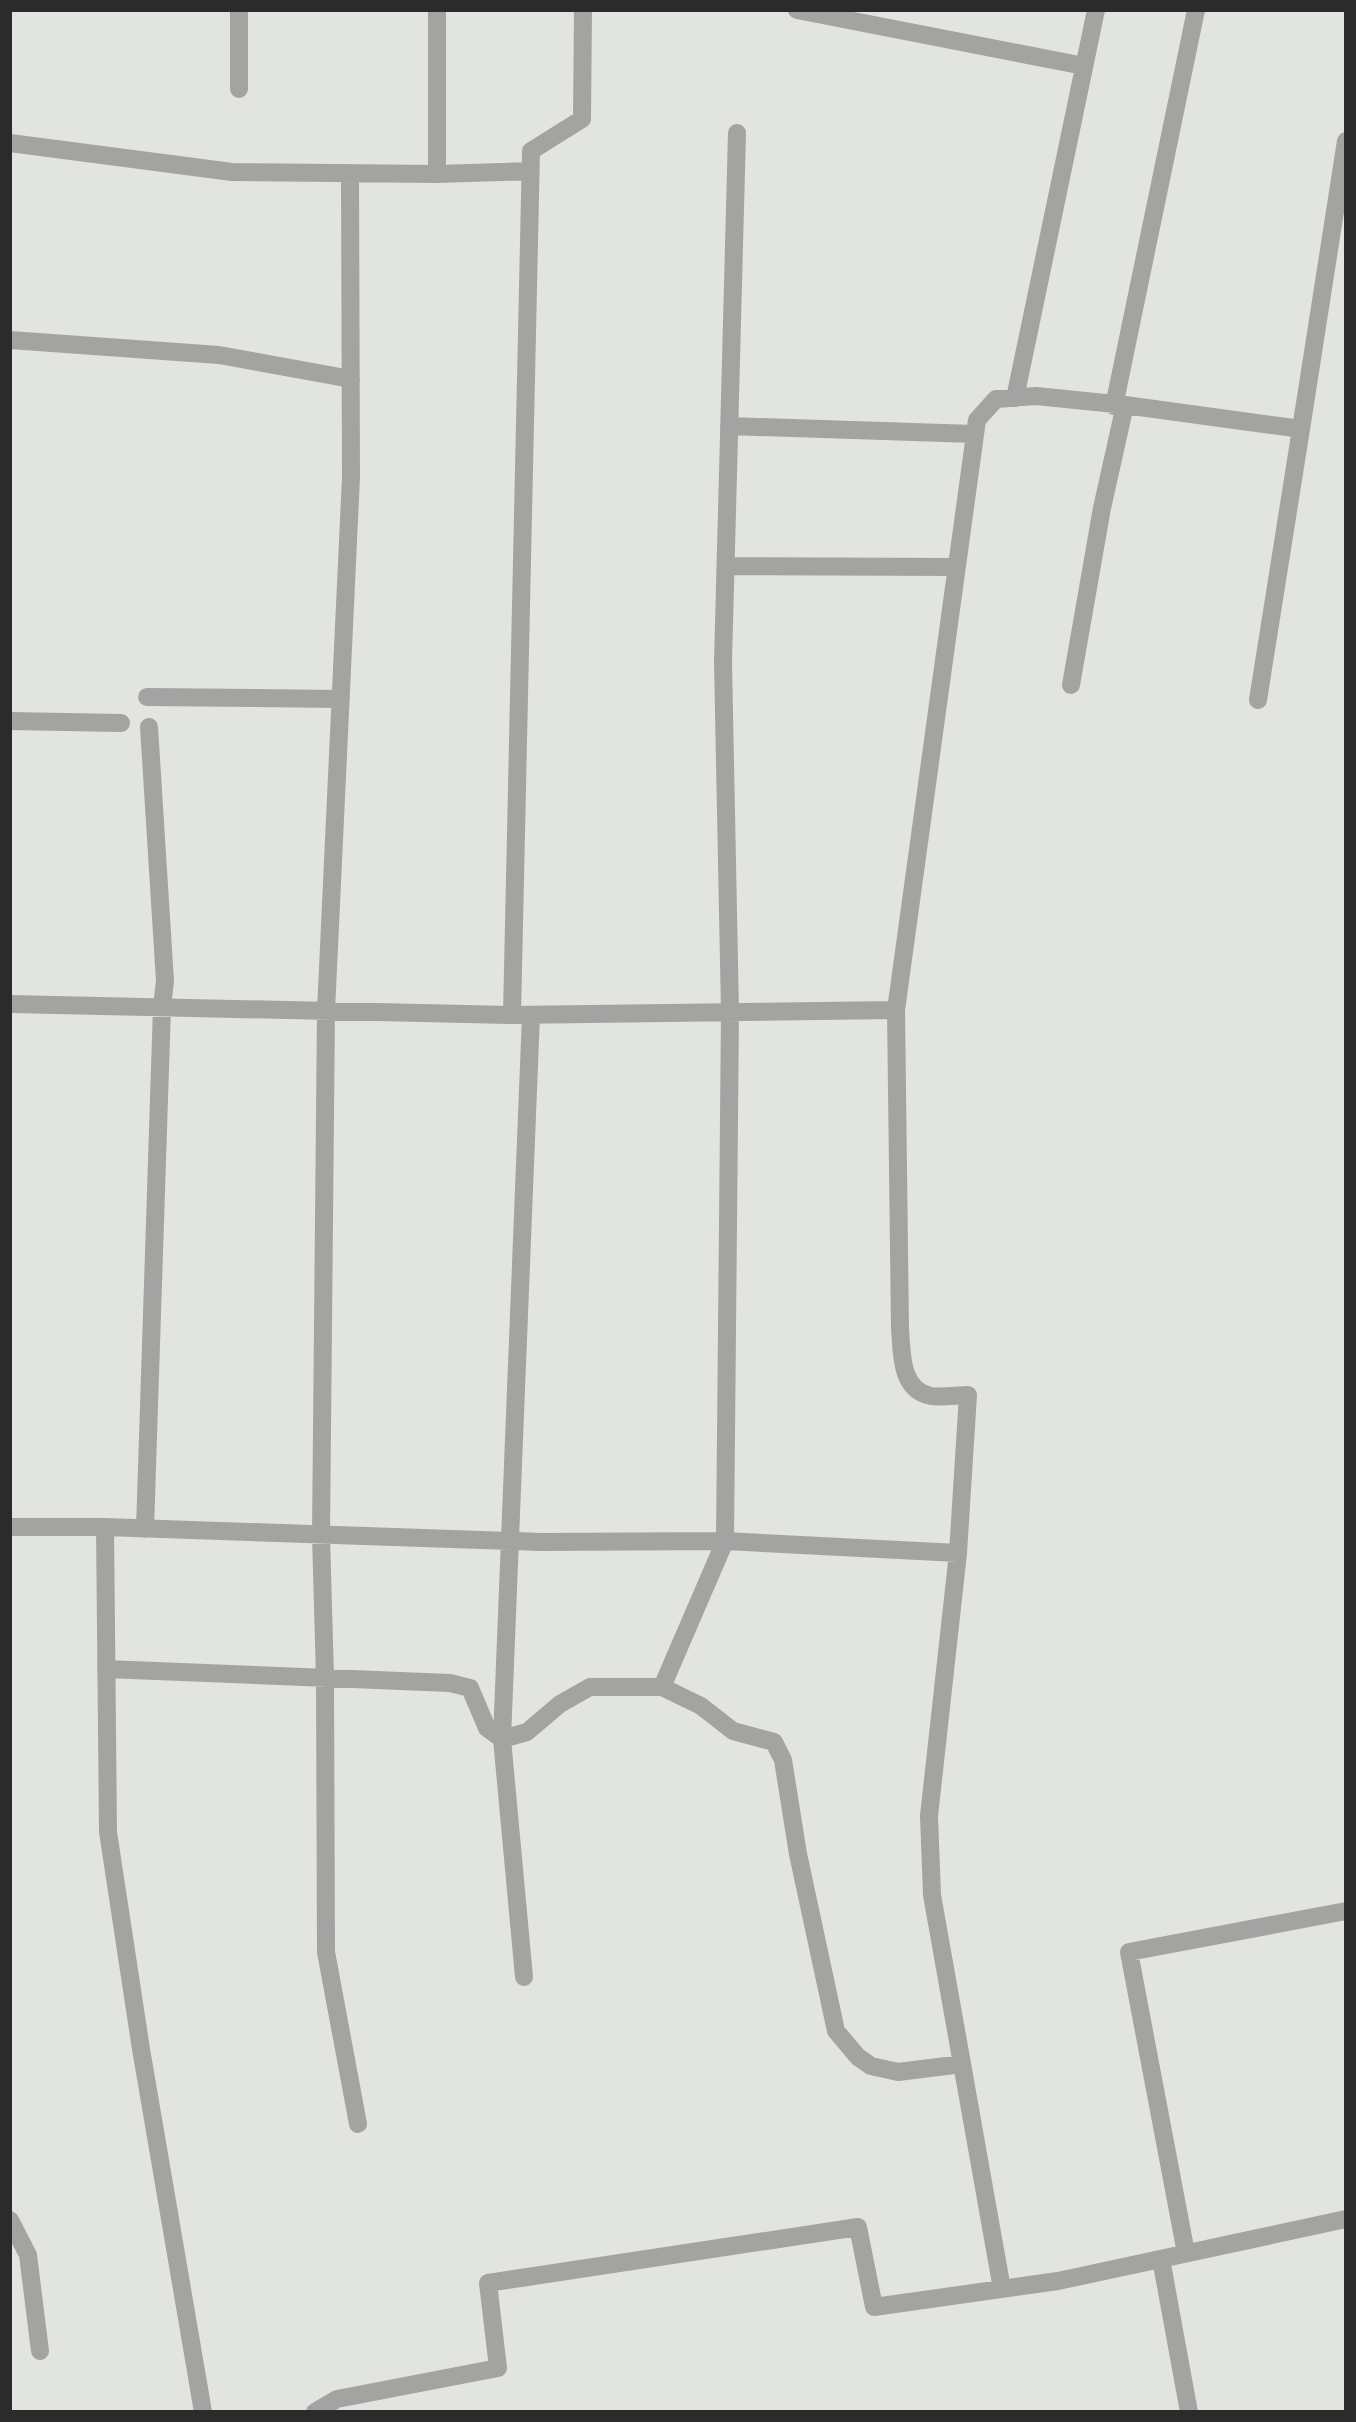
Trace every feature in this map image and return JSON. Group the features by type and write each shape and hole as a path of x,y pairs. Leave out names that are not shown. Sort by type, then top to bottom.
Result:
{"street":[{"path":"239,10 239,89"},
{"path":"437,10 437,174"},
{"path":"512,1015 531,151 582,119 583,10"},
{"path":"797,10 1084,66"},
{"path":"1015,398 1096,10"},
{"path":"1071,685 1119,406 1196,10"},
{"path":"662,1687 725,1541 730,1012 723,662 737,133"},
{"path":"1258,700 1346,141"},
{"path":"10,143 232,172 437,174 530,171"},
{"path":"350,173 351,477 326,1011 321,1535 326,1678 326,1952 358,2124"},
{"path":"10,340 219,355 351,380"},
{"path":"1002,2289 932,1895 930,1816 958,1553 968,1395 929,1396 914,1387 904,1372 900,1329 896,1010 976,420 996,399 1036,396 1301,429"},
{"path":"729,426 974,434"},
{"path":"726,566 957,567"},
{"path":"147,697 341,699"},
{"path":"10,721 121,723"},
{"path":"145,1529 162,1007 165,981 149,727"},
{"path":"10,1004 512,1015 896,1010"},
{"path":"524,1977 502,1739 531,1015"},
{"path":"10,1527 105,1527 509,1540 725,1541 958,1553"},
{"path":"105,1527 108,1832 141,2049 203,2412"},
{"path":"106,1670 450,1683 470,1688 487,1728 502,1739"},
{"path":"502,1739 527,1732 560,1704 591,1687 662,1687 701,1706 733,1731 774,1742 783,1760 798,1854 836,2031 858,2057 871,2066 898,2072 962,2064"},
{"path":"1186,2253 1129,1952 1346,1911"},
{"path":"315,2412 337,2399 498,2368 488,2283 858,2227 874,2307 1058,2281 1346,2219"},
{"path":"10,2220 28,2255 40,2351"},
{"path":"1161,2259 1189,2412"}]}
